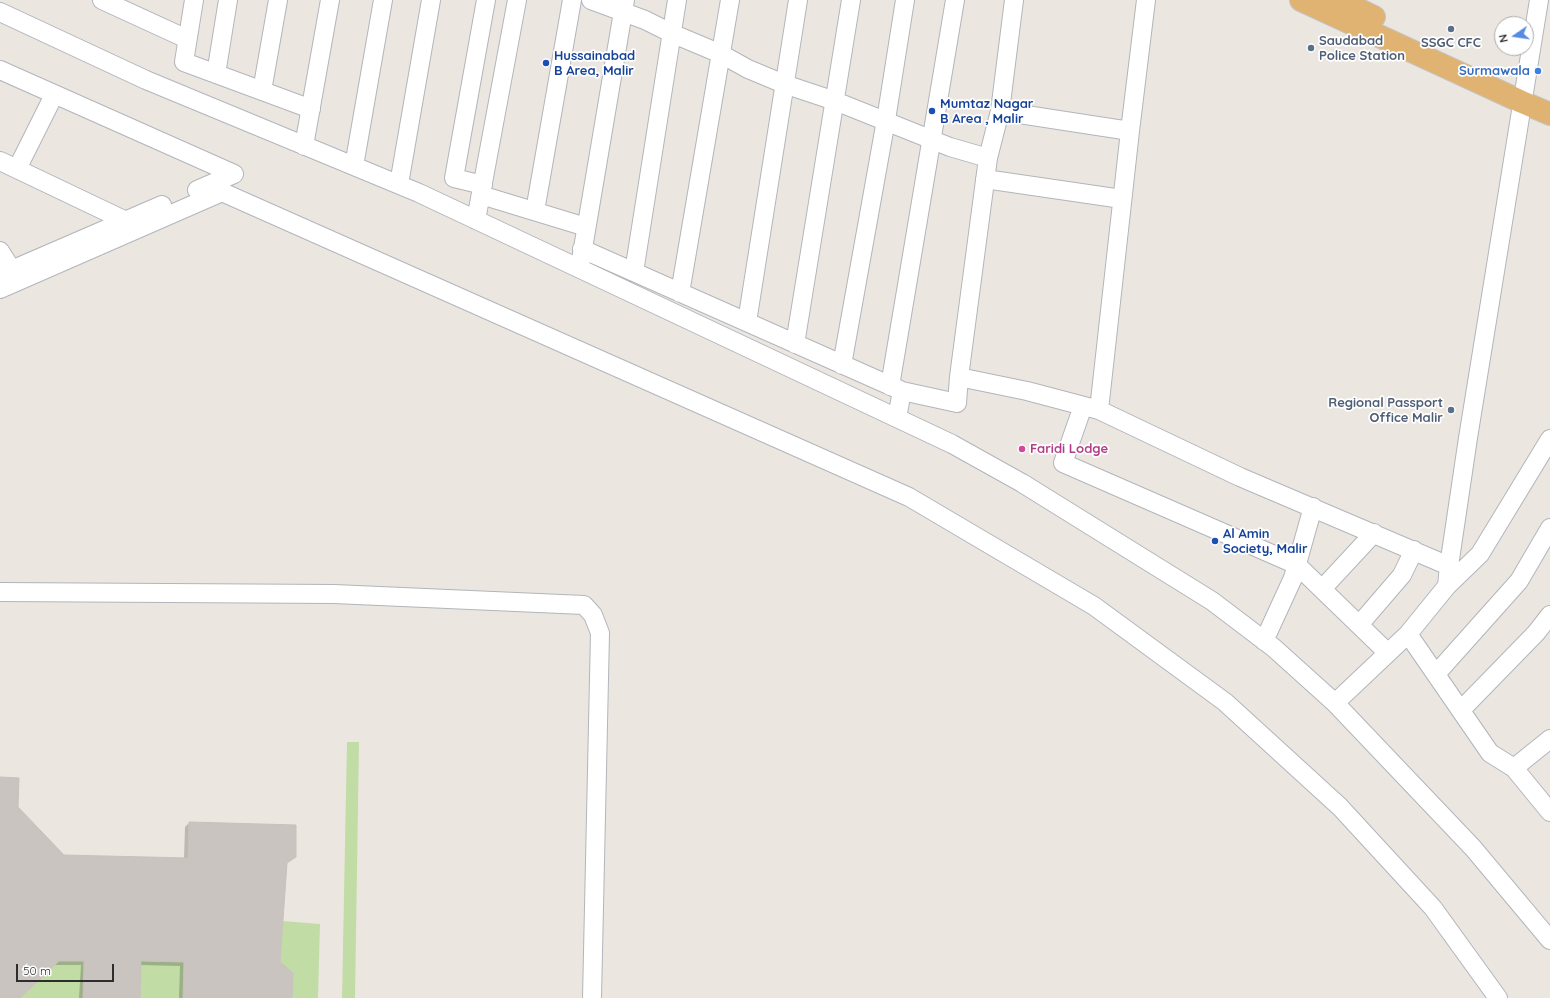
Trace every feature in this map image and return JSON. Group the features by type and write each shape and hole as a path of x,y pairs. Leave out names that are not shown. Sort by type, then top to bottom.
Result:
{"main road":[{"path":"1301,0 1523,95 1550,99"},
{"path":"1351,3 1523,95 1550,114"}],"street":[{"path":"102,0 187,39"},
{"path":"194,0 184,62 311,108"},
{"path":"216,74 228,0"},
{"path":"262,91 278,0"},
{"path":"304,146 330,0"},
{"path":"354,166 382,0"},
{"path":"398,184 431,0"},
{"path":"486,0 454,178 535,211 586,227"},
{"path":"476,220 517,0"},
{"path":"535,211 572,0"},
{"path":"590,0 624,5 645,20 671,33 721,54 748,69 784,84 886,120 950,147 988,158"},
{"path":"634,272 676,0"},
{"path":"680,293 730,0"},
{"path":"746,322 798,0"},
{"path":"795,344 851,0"},
{"path":"842,365 886,120 904,0"},
{"path":"898,418 896,389 932,140 955,0"},
{"path":"582,249 896,389 957,403 959,377 985,179 988,158 1000,111 1014,0"},
{"path":"1146,0 1122,199 1091,408 1063,463 1297,565 1388,653"},
{"path":"579,269 624,5"},
{"path":"1447,586 1523,95 1542,9"},
{"path":"0,12 146,80 398,184 898,418 952,444 1022,483 1212,601 1264,641 1335,703 1473,848 1550,940"},
{"path":"0,70 234,174 6,273 0,251"},
{"path":"17,169 54,95"},
{"path":"1000,111 1130,131"},
{"path":"0,161 126,221"},
{"path":"985,179 1122,199"},
{"path":"0,289 222,192 909,497 1094,606 1225,702 1340,807 1433,908 1498,998"},
{"path":"959,377 1027,391 1091,408 1240,477 1449,566"},
{"path":"1335,703 1408,634 1447,586 1480,554 1550,439"},
{"path":"1264,641 1293,578 1313,507"},
{"path":"1436,674 1519,581 1550,528"},
{"path":"1322,589 1374,533"},
{"path":"1359,625 1402,575 1414,550"},
{"path":"0,592 334,594 584,605 593,615 600,634 592,998"},
{"path":"1461,710 1536,633 1550,615"},
{"path":"1408,634 1490,753 1514,768 1550,812"},
{"path":"1514,768 1550,739"}],"green space":[{"path":"347,742 359,742 355,998 342,998"},
{"path":"283,921 320,924 318,998 292,998 280,962"},
{"path":"59,961 84,961 90,998 20,998"},
{"path":"141,961 184,962 183,998 140,998"}],"building":[{"path":"0,777 19,778 18,807 64,855 188,858 189,822 296,825 296,857 287,863 280,962 293,973 292,998 183,998 184,962 141,961 140,998 83,998 84,961 59,961 20,998 0,998"}],"place":[{"name":"SSGC CFC","path":"1451,29"},
{"name":"Saudabad Police Station","path":"1311,48"},
{"name":"Hussainabad B Area, Malir","path":"546,63"},
{"name":"Surmawala","path":"1538,71"},
{"name":"Mumtaz Nagar B Area , Malir","path":"932,111"},
{"name":"Regional Passport Office Malir","path":"1451,410"},
{"name":"Faridi Lodge","path":"1022,449"},
{"name":"Al Amin Society, Malir","path":"1215,541"}]}
